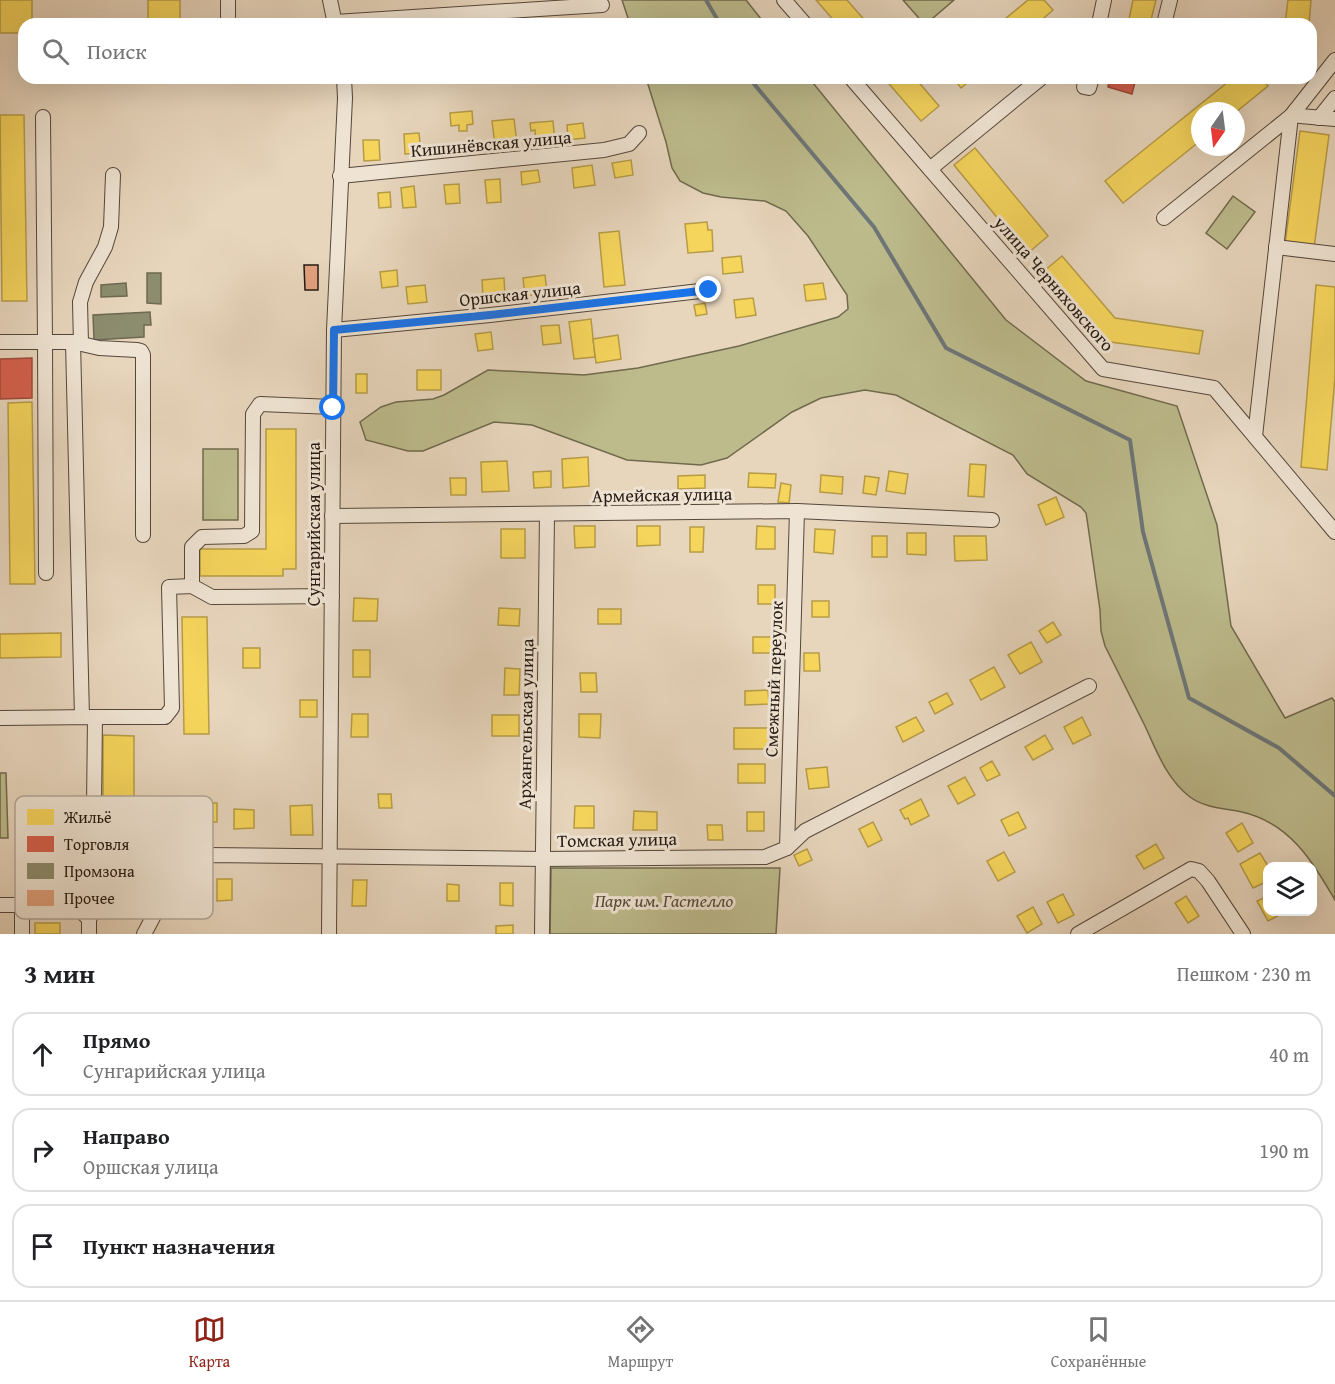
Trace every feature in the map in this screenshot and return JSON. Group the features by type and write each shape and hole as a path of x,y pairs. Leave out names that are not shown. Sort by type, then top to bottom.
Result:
{"street":[{"path":"228,0 228,17"},
{"path":"330,0 334,18"},
{"path":"784,0 800,18"},
{"path":"1100,18 1104,0"},
{"path":"1166,18 1170,0"},
{"path":"409,18 602,5"},
{"path":"1255,436 1276,247 1295,114 1335,60"},
{"path":"1164,218 1295,114 1335,71"},
{"name":"Сунгарийская улица","path":"329,934 334,330 344,84"},
{"name":"улица Черняховского","path":"856,84 1103,369 1214,388 1335,532"},
{"path":"930,169 1034,84"},
{"path":"1319,118 1335,98"},
{"path":"1295,114 1335,119"},
{"path":"43,117 46,573"},
{"name":"Кишинёвская улица","path":"340,176 604,150 628,144 639,133"},
{"path":"93,796 88,717 77,343 80,302 86,282 105,247 111,227 113,175"},
{"path":"1276,247 1335,254"},
{"name":"Оршская улица","path":"334,330 709,290"},
{"path":"0,342 77,343 99,348 137,350 144,355 142,535"},
{"path":"192,586 192,547 202,537 244,536 252,531 253,414 260,404 333,408"},
{"name":"Армейская улица","path":"332,516 797,511 992,520"},
{"name":"Смежный переулок","path":"787,848 797,511"},
{"name":"Архангельская улица","path":"543,934 547,514"},
{"path":"0,718 165,717 172,708 169,587 192,586 212,597 332,596"},
{"name":"Томская улица","path":"213,855 543,859 765,856 787,848 805,831 1089,686"},
{"path":"1078,934 1191,869 1199,871 1208,881 1243,934"},
{"path":"89,919 89,934"},
{"name":"Томская улица","path":"144,934 152,919"}],"green space":[{"path":"622,0 746,0 760,18 628,18"},
{"path":"903,0 954,0 933,18 919,18"},
{"path":"648,84 814,84 1006,320 1086,381 1177,406 1217,525 1231,626 1285,718 1332,698 1335,702 1335,900 1317,870 1317,862 1311,862 1286,834 1259,817 1208,806 1196,801 1174,782 1168,773 1105,646 1101,631 1086,513 1081,507 1027,474 1013,455 896,395 865,390 821,398 792,412 727,458 701,465 627,460 532,425 494,422 423,451 408,451 366,440 360,422 381,407 396,402 433,399 488,370 584,375 638,368 739,346 838,317 848,309 847,295 808,236 786,211 765,201 703,193 680,181 672,168"},
{"path":"1233,196 1255,212 1227,249 1206,233"},
{"path":"203,449 238,449 238,520 203,520"},
{"path":"0,773 6,773 8,838 0,838"},
{"name":"Парк им. Гастелло","path":"551,868 780,868 776,934 550,934"}],"building: Жильё":[{"path":"0,0 32,0 32,18 18,18 18,33 0,33"},
{"path":"148,0 180,0 180,18 148,18"},
{"path":"816,0 847,0 863,18 832,18"},
{"path":"1028,0 1044,0 1053,10 1044,18 1006,18"},
{"path":"1133,0 1156,0 1152,18 1129,18"},
{"path":"1288,0 1311,0 1310,18 1286,18"},
{"path":"889,84 920,84 939,106 921,121"},
{"path":"1226,84 1266,84 1268,86 1245,105 1245,102 1203,102"},
{"path":"472,111 473,124 467,125 467,131 459,131 459,125 451,126 450,113"},
{"path":"1191,112 1191,148 1123,203 1105,181"},
{"path":"0,115 24,115 27,301 2,301"},
{"path":"514,119 517,143 495,146 492,121"},
{"path":"553,121 555,143 536,145 535,130 531,131 530,123"},
{"path":"583,123 585,138 568,140 567,125"},
{"path":"1300,131 1329,135 1314,248 1285,244"},
{"path":"419,133 421,153 405,154 404,134"},
{"path":"363,140 379,140 380,160 364,161"},
{"path":"975,148 1048,236 1027,254 954,165"},
{"path":"631,160 633,175 615,178 612,163"},
{"path":"592,165 595,185 574,188 572,168"},
{"path":"538,170 540,182 522,185 521,172"},
{"path":"500,179 501,202 487,203 485,180"},
{"path":"459,184 460,203 446,204 444,185"},
{"path":"414,186 416,207 403,208 401,188"},
{"path":"390,192 391,207 379,208 378,193"},
{"path":"707,222 708,230 712,230 713,251 688,253 685,224"},
{"path":"619,231 625,285 604,287 599,233"},
{"path":"741,256 743,272 723,274 722,258"},
{"path":"1062,256 1115,318 1203,331 1199,354 1103,341 1044,271"},
{"path":"397,270 398,286 382,288 380,272"},
{"path":"545,275 547,293 525,296 523,278"},
{"path":"504,278 505,296 483,298 482,280"},
{"path":"823,283 826,299 806,301 804,285"},
{"path":"425,285 427,302 408,304 406,287"},
{"path":"572,285 574,296 562,298 560,287"},
{"path":"1316,285 1335,287 1335,377 1327,470 1301,467"},
{"path":"753,298 756,315 736,318 734,300"},
{"path":"705,303 707,314 696,316 694,305"},
{"path":"591,319 595,357 574,359 569,322"},
{"path":"559,325 561,343 543,345 541,326"},
{"path":"491,332 493,349 478,351 475,334"},
{"path":"618,335 621,359 596,363 593,339"},
{"path":"417,370 441,370 441,390 417,390"},
{"path":"356,374 367,374 367,393 356,393"},
{"path":"32,402 35,584 10,584 8,403"},
{"path":"266,429 296,429 296,569 283,569 283,576 200,576 200,549 266,549"},
{"path":"588,457 589,486 563,488 562,459"},
{"path":"507,461 509,491 482,492 481,462"},
{"path":"970,464 986,465 984,497 968,496"},
{"path":"551,471 551,487 534,488 533,472"},
{"path":"889,471 908,474 905,494 886,491"},
{"path":"749,473 776,474 775,488 748,487"},
{"path":"705,475 705,488 678,489 678,476"},
{"path":"821,475 843,477 842,494 820,492"},
{"path":"865,476 879,478 876,495 863,493"},
{"path":"450,478 466,478 466,495 451,495"},
{"path":"781,483 791,485 789,503 778,502"},
{"path":"1056,497 1064,517 1046,525 1038,505"},
{"path":"574,526 595,526 595,547 575,548"},
{"path":"637,526 660,526 660,545 637,546"},
{"path":"757,526 775,527 775,549 756,549"},
{"path":"690,527 704,527 703,552 690,552"},
{"path":"501,529 525,529 525,558 501,558"},
{"path":"815,529 835,530 833,554 814,552"},
{"path":"907,533 926,533 926,555 907,554"},
{"path":"872,536 887,536 887,557 872,557"},
{"path":"954,536 986,536 987,560 955,561"},
{"path":"758,585 775,585 775,604 758,604"},
{"path":"354,598 378,599 377,621 353,621"},
{"path":"812,601 829,601 829,617 812,617"},
{"path":"499,608 520,609 519,626 498,625"},
{"path":"598,609 621,609 621,624 598,624"},
{"path":"182,617 207,617 209,734 184,734"},
{"path":"1053,622 1061,635 1047,643 1039,631"},
{"path":"61,633 61,657 0,658 0,634"},
{"path":"753,637 775,637 775,653 753,653"},
{"path":"1031,642 1042,662 1020,674 1008,655"},
{"path":"243,648 260,648 260,668 243,668"},
{"path":"353,650 370,650 370,677 353,677"},
{"path":"804,653 819,653 820,671 804,671"},
{"path":"994,667 1005,687 981,700 970,680"},
{"path":"505,668 520,669 519,695 504,695"},
{"path":"580,673 596,673 597,692 581,692"},
{"path":"768,690 769,704 745,705 745,691"},
{"path":"947,693 953,704 935,714 929,702"},
{"path":"300,700 317,700 317,717 300,717"},
{"path":"352,714 368,714 368,737 351,737"},
{"path":"579,714 601,714 600,738 579,737"},
{"path":"492,715 519,715 519,736 492,736"},
{"path":"916,717 924,731 903,742 896,727"},
{"path":"1082,717 1091,735 1073,744 1064,727"},
{"path":"734,728 769,728 769,749 734,749"},
{"path":"103,735 134,736 134,796 103,796"},
{"path":"1045,735 1053,749 1033,760 1025,747"},
{"path":"992,761 1000,775 987,781 980,768"},
{"path":"738,764 765,764 765,783 738,783"},
{"path":"827,767 829,787 809,789 806,769"},
{"path":"965,777 975,795 958,804 948,786"},
{"path":"378,794 391,794 392,808 379,808"},
{"path":"921,799 929,816 911,825 900,810"},
{"path":"213,803 217,803 217,822 213,822"},
{"path":"312,805 313,835 291,835 290,806"},
{"path":"575,806 594,806 594,828 574,828"},
{"path":"234,809 254,810 254,828 234,829"},
{"path":"634,811 657,812 657,830 633,830"},
{"path":"747,812 764,812 764,831 747,831"},
{"path":"1018,812 1026,828 1009,836 1001,820"},
{"path":"873,822 882,840 868,847 859,829"},
{"path":"1242,823 1253,843 1238,852 1226,833"},
{"path":"707,825 722,825 723,840 708,840"},
{"path":"1156,844 1164,858 1144,869 1136,856"},
{"path":"807,849 812,860 799,866 794,855"},
{"path":"1004,852 1015,872 998,881 987,861"},
{"path":"1260,853 1266,862 1263,862 1263,883 1253,888 1240,864"},
{"path":"217,879 232,879 232,900 217,901"},
{"path":"353,880 367,880 366,906 352,906"},
{"path":"500,883 513,883 513,906 500,905"},
{"path":"447,884 459,885 459,901 447,901"},
{"path":"1063,894 1074,915 1058,923 1047,902"},
{"path":"1186,896 1199,916 1188,923 1175,903"},
{"path":"1263,898 1263,912 1257,901"},
{"path":"1033,907 1042,924 1027,933 1017,916"},
{"path":"1265,916 1277,916 1268,921"},
{"path":"35,923 60,923 60,934 35,934"},
{"path":"513,925 513,934 496,934 496,926"}],"building: Торговля":[{"path":"1109,84 1134,84 1132,94 1108,87"},
{"path":"32,358 32,398 0,399 0,359"}],"building: Промзона":[{"path":"147,273 161,273 161,304 147,303"},
{"path":"126,283 127,296 101,297 101,285"},
{"path":"150,312 151,325 144,325 144,337 94,340 93,315"}],"building: Прочее":[{"path":"304,265 318,265 318,290 305,290"}],"waterway":[{"path":"706,0 716,18"},
{"path":"754,84 874,227 946,348 1130,440 1143,532 1189,698 1279,748 1335,796"}],"route":[{"path":"333,408 334,330 709,290"}]}
